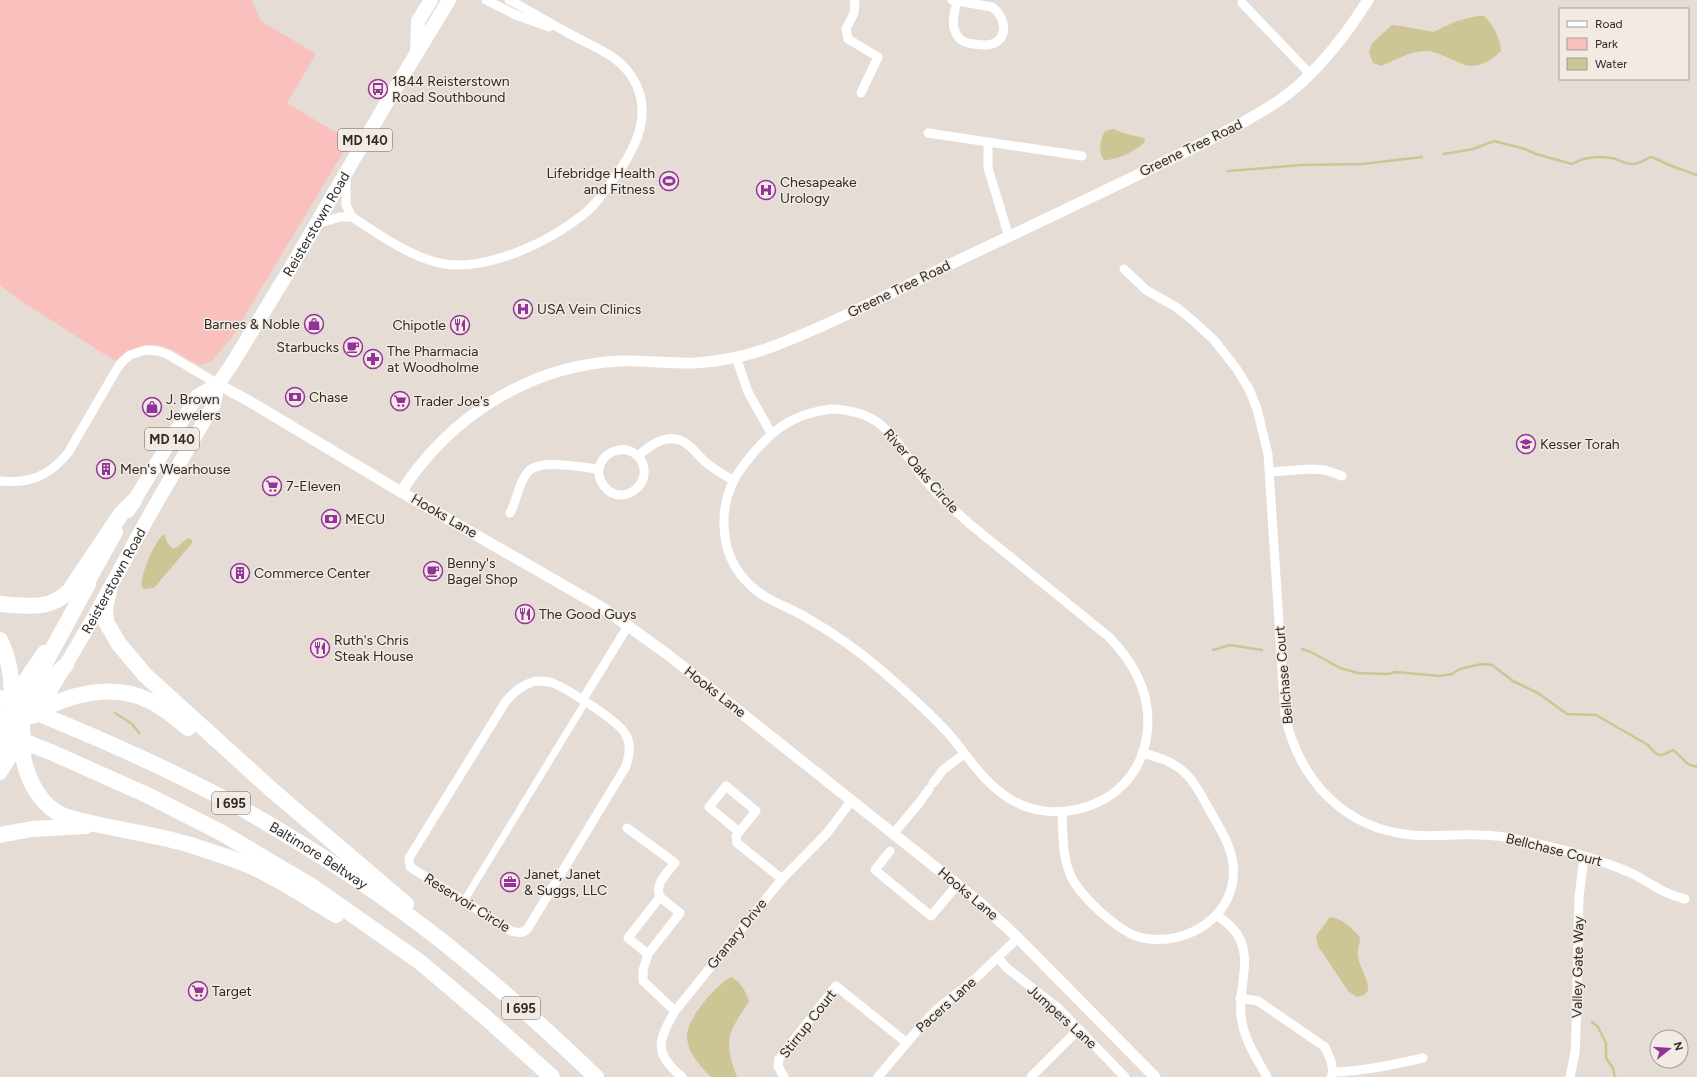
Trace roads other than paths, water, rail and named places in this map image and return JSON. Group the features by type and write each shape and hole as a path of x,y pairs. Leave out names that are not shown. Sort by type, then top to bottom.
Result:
{"highway":[{"path":"0,604 43,606 64,596 70,590 121,514 134,501"},
{"path":"3,746 14,716 88,584"},
{"path":"108,591 105,608 106,622 119,644 131,659 157,686 273,791 402,900 443,942"},
{"path":"0,640 8,658 31,687"},
{"path":"66,664 31,687 14,716 22,755 30,781 48,805 63,816 185,843 246,864 276,879 372,936 420,962"},
{"path":"14,716 86,694 110,692 128,694 150,701 172,715 273,791"},
{"name":"Baltimore Beltway","path":"14,716 66,725 163,768 241,808 332,864 397,908 443,942 509,996 596,1077"},
{"name":"Baltimore Beltway","path":"3,746 53,753 147,795 222,832 313,887 420,962 484,1016 552,1077"},
{"path":"0,835 32,829 100,825"}],"main road":[{"path":"417,54 418,21 431,0"},
{"name":"Reisterstown Road","path":"88,584 134,501 198,396 218,384 230,367 317,224 449,0"},
{"name":"Reisterstown Road","path":"66,664 150,514 214,404 218,384"},
{"path":"0,773 3,746"}],"street":[{"path":"486,0 516,15 571,35"},
{"path":"317,224 340,217 352,217 414,254 435,262 454,264 479,262 518,252 554,235 582,216 607,189 622,169 636,144 642,118 641,101 635,83 630,75 612,55 571,35 509,0"},
{"path":"855,0 854,13 846,29 848,39 878,57 861,93"},
{"path":"954,0 992,7 998,11 1004,25 1002,37 997,42 982,46 962,42 954,27 954,0"},
{"name":"Greene Tree Road","path":"400,492 427,456 469,416 501,395 537,379 575,367 601,362 695,362 736,357 766,349 791,339 1009,237 1232,128 1278,102 1310,74 1343,38 1368,0"},
{"path":"1242,3 1310,74"},
{"path":"928,133 1082,156"},
{"path":"988,142 988,168 1009,237"},
{"path":"346,174 346,205 352,217"},
{"name":"Bellchase Court","path":"1124,269 1146,290 1176,307 1191,318 1214,340 1236,368 1249,389 1257,409 1268,454 1270,472 1285,715 1292,743 1300,761 1319,788 1344,810 1384,830 1413,835 1480,835 1506,837 1537,843 1630,873 1670,895 1685,899"},
{"path":"0,481 20,481 31,479 50,471 60,462 68,453 118,367 130,355 146,350 158,351 167,354 218,384"},
{"path":"736,357 748,392 771,433"},
{"name":"Hooks Lane","path":"218,384 400,492 569,587 628,626 666,654 958,884 990,911 1155,1077"},
{"name":"River Oaks Circle","path":"832,409 865,415 884,427 894,437 921,475 970,525 1108,638 1128,658 1140,682 1147,704 1148,730 1142,753 1133,772 1111,796 1080,810 1062,813 1033,809 1012,800 988,781 964,754 949,734 930,714 904,689 861,653 802,616 760,594 740,576 726,547 724,530 726,504 733,480 771,433 799,416 832,409"},
{"path":"638,456 655,443 664,439 677,439 688,444 709,465 733,480"},
{"path":"627,450 638,456 643,463 644,476 638,489 630,494 618,495 607,490 600,479 599,470 605,457 613,451 627,450"},
{"path":"510,513 516,503 523,479 531,468 547,464 599,470"},
{"path":"1270,472 1310,469 1325,470 1342,476"},
{"path":"464,901 628,626"},
{"name":"Reservoir Circle","path":"543,681 552,683 584,700 620,728 626,735 629,757 625,768 528,928 521,933 511,931 410,867 408,858 506,701 514,692 528,683 543,681"},
{"path":"1062,813 1064,849 1071,876 1081,892 1121,929 1141,938 1156,940 1179,938 1199,929 1217,915 1229,895 1233,875 1232,855 1200,793 1186,774 1168,760 1142,753"},
{"path":"893,834 943,770 964,754"},
{"path":"739,832 709,807 726,786 756,811 736,836 737,843 782,879"},
{"name":"Granary Drive","path":"682,1077 667,1063 660,1044 663,1032 675,1011 782,879 827,833 852,800"},
{"path":"627,828 675,863 660,883 658,892 660,897 680,913 648,954 643,970 642,981 675,1011"},
{"path":"890,851 875,870 931,916 958,884"},
{"name":"Valley Gate Way","path":"1570,1077 1575,1053 1579,897 1584,857"},
{"path":"648,954 628,938 660,897"},
{"path":"1217,915 1238,934 1244,950 1245,962 1240,998 1241,1017 1250,1046 1267,1077"},
{"name":"Pacers Lane","path":"878,1077 936,1010 998,958 1018,938"},
{"name":"Jumpers Lane","path":"998,958 1008,969 1057,1008 1125,1077"},
{"name":"Stirrup Court","path":"784,1077 778,1066 779,1059 836,986 907,1042"},
{"path":"1240,998 1258,1001 1319,1042 1329,1052 1332,1074 1380,1068 1422,1058"},
{"path":"1031,1077 1079,1029"}],"water":[{"path":"1477,16 1484,16 1491,23 1498,37 1501,51 1483,64 1467,66 1445,56 1429,51 1421,51 1409,54 1381,66 1373,63 1369,53 1372,43 1392,25 1433,32 1457,21"},
{"path":"1114,129 1123,133 1144,138 1145,141 1138,148 1126,154 1114,159 1104,160 1100,150 1102,138 1105,131"},
{"path":"164,534 168,544 173,549 189,538 192,540 192,543 154,588 144,589 142,587 142,582 145,567 156,543"},
{"path":"1330,917 1343,922 1360,937 1358,957 1368,986 1368,991 1364,995 1357,997 1348,991 1318,946 1316,936"},
{"path":"731,977 742,987 749,1001 732,1029 730,1036 730,1056 737,1077 711,1077 692,1054 688,1044 688,1031 696,1013 710,995"}],"waterway":[{"path":"1444,154 1473,149 1494,141 1572,164 1586,158 1602,157 1629,164 1635,164 1652,157 1697,175"},
{"path":"1228,171 1301,165 1362,164 1422,157"},
{"path":"1213,650 1230,645 1262,650"},
{"path":"1302,649 1311,652 1340,668 1358,673 1388,674 1396,672 1440,676 1452,674 1460,669 1482,664 1492,665 1513,681 1538,693 1567,714 1596,715 1648,745 1657,754 1662,755 1673,750 1687,763 1697,766"},
{"path":"115,713 132,724 139,733"},
{"path":"1592,1022 1598,1027 1606,1043 1606,1058 1613,1068 1615,1077"}],"place":[{"name":"1844 Reisterstown Road Southbound","path":"378,89"},
{"name":"Lifebridge Health and Fitness","path":"669,181"},
{"name":"Chesapeake Urology","path":"766,190"},
{"name":"USA Vein Clinics","path":"523,309"},
{"name":"Barnes & Noble","path":"314,324"},
{"name":"Chipotle","path":"460,325"},
{"name":"Starbucks","path":"353,347"},
{"name":"The Pharmacia at Woodholme","path":"373,359"},
{"name":"Chase","path":"295,397"},
{"name":"Trader Joe's","path":"400,401"},
{"name":"J. Brown Jewelers","path":"152,407"},
{"name":"Kesser Torah","path":"1526,444"},
{"name":"Men's Wearhouse","path":"106,469"},
{"name":"7-Eleven","path":"272,486"},
{"name":"MECU","path":"331,519"},
{"name":"Benny's Bagel Shop","path":"433,571"},
{"name":"Commerce Center","path":"240,573"},
{"name":"The Good Guys","path":"525,614"},
{"name":"Ruth's Chris Steak House","path":"320,648"},
{"name":"Janet, Janet & Suggs, LLC","path":"510,882"},
{"name":"Target","path":"198,991"}]}
